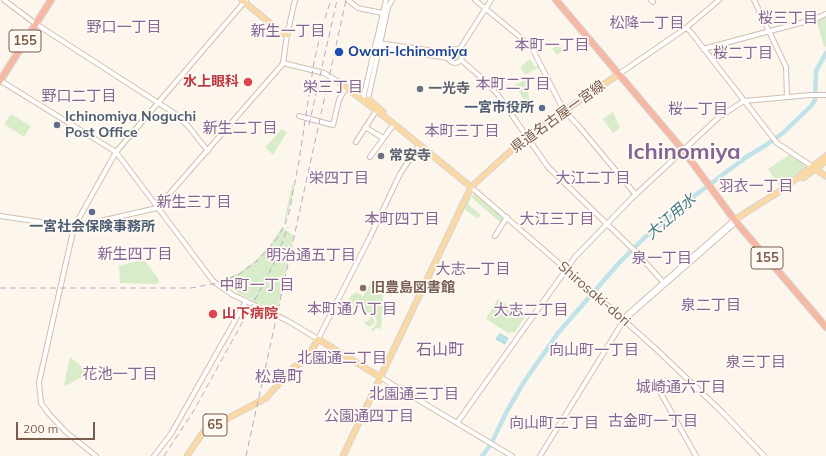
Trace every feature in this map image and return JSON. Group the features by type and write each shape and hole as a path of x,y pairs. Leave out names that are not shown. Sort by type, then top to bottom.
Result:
{"highway":[{"name":"155","path":"0,81 50,0"},
{"name":"155","path":"556,0 683,150 735,221 826,327"}],"main road":[{"path":"244,1 282,33 287,35"},
{"name":"県道名古屋一宮線","path":"343,456 470,187 527,136 619,74"},
{"path":"339,82 366,99 470,187"},
{"path":"366,99 376,111 393,123"},
{"path":"814,168 826,156"},
{"path":"735,221 826,161"},
{"path":"814,168 826,176"},
{"path":"318,339 380,377"},
{"name":"65","path":"187,456 204,431 266,398 294,367 306,360 318,339"}],"street":[{"path":"4,0 36,24 182,120 208,151"},
{"path":"0,216 74,227 157,208 283,63 287,35 295,0"},
{"path":"348,0 358,8 382,13"},
{"path":"377,45 388,7 392,0"},
{"path":"475,0 484,9 500,20 531,46 564,111 636,195"},
{"path":"459,50 491,0"},
{"path":"619,74 686,28 719,0"},
{"path":"754,0 786,66 787,97"},
{"path":"96,456 66,432 41,403 39,382 74,227 116,152 244,1"},
{"path":"366,99 385,2"},
{"path":"703,49 826,14"},
{"path":"686,28 690,31 775,142 814,168"},
{"path":"377,45 449,55"},
{"path":"449,55 452,50 459,50"},
{"path":"459,50 462,55 461,60"},
{"path":"449,55 453,63 461,60"},
{"path":"461,60 500,98 548,168 629,244 664,283"},
{"path":"283,63 324,73 339,82"},
{"path":"0,81 116,152 213,281 226,290 281,317 318,339 400,174 419,145"},
{"path":"299,116 333,125 339,100 346,87"},
{"path":"457,423 574,257 636,195 718,117 744,101 826,95"},
{"path":"356,142 376,111"},
{"path":"370,157 393,123"},
{"path":"365,127 383,138"},
{"name":"Shirosaki-dori","path":"470,187 507,217 624,320 688,379 756,446 764,456"},
{"path":"495,236 507,217"},
{"path":"540,456 624,320 735,221"},
{"path":"154,456 171,434 246,301"},
{"path":"380,377 512,456"},
{"path":"656,388 659,390 696,456"}],"green space":[{"path":"826,17 826,47 824,46 816,20"},
{"path":"558,44 564,50 557,55 552,49"},
{"path":"453,52 457,52 459,56 457,60 453,60 451,58 451,54"},
{"path":"530,59 535,67 540,64 540,67 525,75 520,67"},
{"path":"526,79 530,104 527,105 515,85"},
{"path":"613,112 620,128 613,133 603,119"},
{"path":"11,114 31,126 24,137 4,124"},
{"path":"282,129 287,132 273,155 265,147"},
{"path":"789,155 808,167 780,187 768,169"},
{"path":"292,185 294,185 293,194 284,222"},
{"path":"474,193 504,219 501,223 471,197"},
{"path":"469,196 471,198 468,204 481,215 478,219 463,208"},
{"path":"282,227 294,236 277,311 242,295 219,281 239,273 255,261 270,245"},
{"path":"142,260 146,262 158,278 159,282 157,284 120,283 119,266"},
{"path":"371,282 384,284 381,329 376,328 374,331 370,330 377,322 376,318 373,316 375,321 374,324 369,327 364,323 371,317 369,313 363,310 362,311 361,308 355,306 353,309 353,304 348,300 352,294 356,292 363,296"},
{"path":"497,300 500,300 525,317 515,332 508,333 486,319"},
{"path":"70,357 90,373 65,386 64,385"}],"water":[{"path":"500,334 508,338 505,344 496,339"}],"waterway":[{"name":"大江用水","path":"482,456 491,444 507,411 524,382 558,333 619,263 644,238 697,194 745,158 783,133 811,106 815,100 816,71 826,53"}],"railway":[{"path":"0,288 191,288 218,283 238,275 257,261 276,240 289,213 299,161 314,62 321,31 331,0"},
{"path":"309,125 337,0"},
{"path":"246,456 346,0"},
{"path":"164,456 193,412 263,285 276,259 288,227"}],"place":[{"name":"Owari-Ichinomiya","path":"339,52"},
{"name":"水上眼科","path":"248,82"},
{"name":"一光寺","path":"420,89"},
{"name":"一宮市役所","path":"542,108"},
{"name":"Ichinomiya Noguchi Post Office","path":"57,125"},
{"name":"常安寺","path":"381,156"},
{"name":"一宮社会保険事務所","path":"92,212"},
{"name":"旧豊島図書館","path":"363,288"},
{"name":"山下病院","path":"213,314"}],"district":[{"name":"桜三丁目","path":"788,18"},
{"name":"松降一丁目","path":"647,23"},
{"name":"野口一丁目","path":"124,27"},
{"name":"新生一丁目","path":"288,31"},
{"name":"本町一丁目","path":"552,45"},
{"name":"桜二丁目","path":"743,53"},
{"name":"本町二丁目","path":"513,84"},
{"name":"栄三丁目","path":"333,87"},
{"name":"野口二丁目","path":"79,96"},
{"name":"桜一丁目","path":"698,109"},
{"name":"新生二丁目","path":"240,128"},
{"name":"本町三丁目","path":"462,131"},
{"name":"Ichinomiya","path":"684,152"},
{"name":"栄四丁目","path":"339,178"},
{"name":"大江二丁目","path":"593,178"},
{"name":"羽衣一丁目","path":"756,186"},
{"name":"新生三丁目","path":"194,202"},
{"name":"本町四丁目","path":"402,219"},
{"name":"大江三丁目","path":"557,219"},
{"name":"新生四丁目","path":"135,254"},
{"name":"明治通五丁目","path":"311,255"},
{"name":"泉一丁目","path":"662,258"},
{"name":"大志一丁目","path":"473,269"},
{"name":"中町一丁目","path":"257,285"},
{"name":"泉二丁目","path":"711,305"},
{"name":"本町通八丁目","path":"352,309"},
{"name":"大志二丁目","path":"531,310"},
{"name":"石山町","path":"440,350"},
{"name":"向山町一丁目","path":"594,350"},
{"name":"北園通二丁目","path":"342,358"},
{"name":"泉三丁目","path":"756,362"},
{"name":"花池一丁目","path":"120,374"},
{"name":"松島町","path":"279,377"},
{"name":"城崎通六丁目","path":"681,387"},
{"name":"北園通三丁目","path":"414,394"},
{"name":"公園通四丁目","path":"369,416"},
{"name":"古金町一丁目","path":"653,421"},
{"name":"向山町二丁目","path":"554,423"}]}
